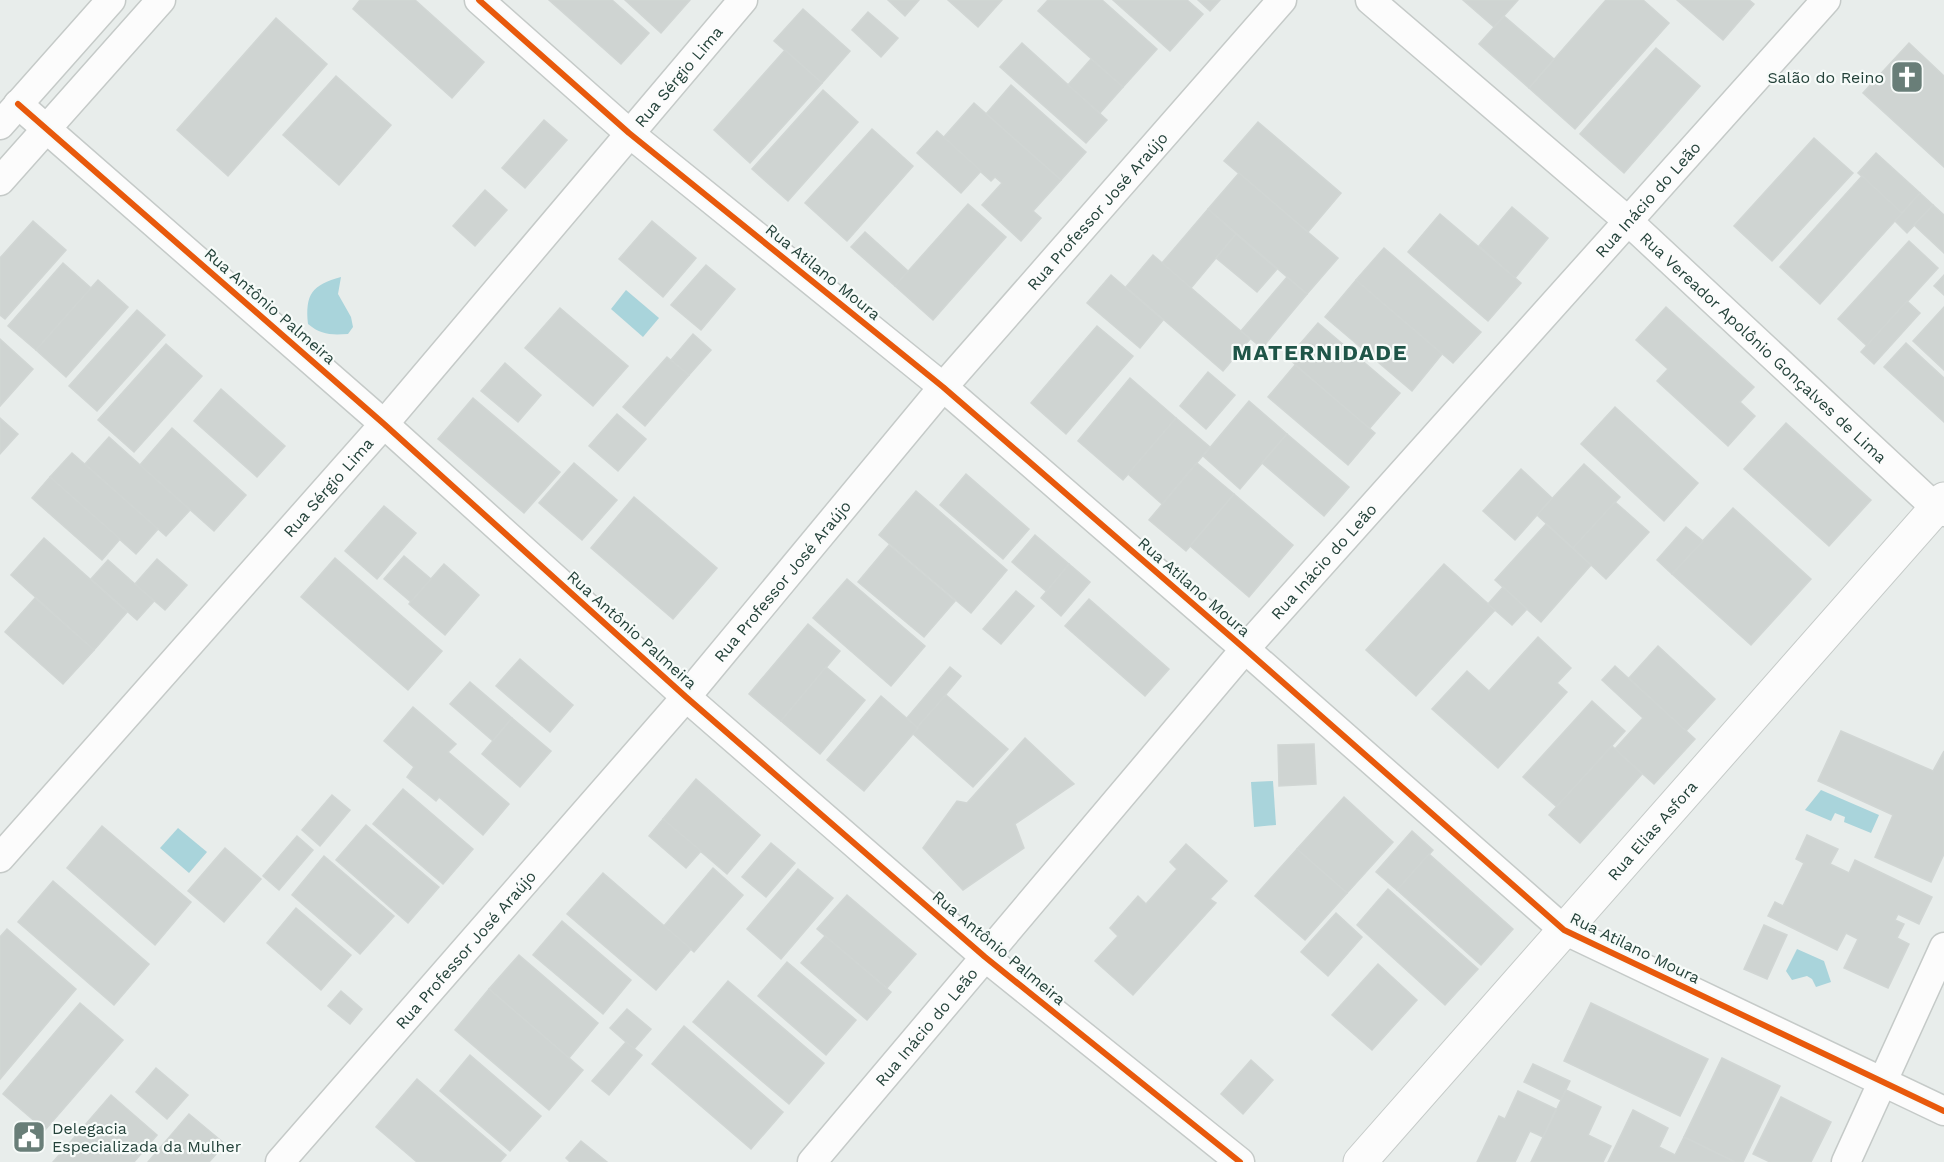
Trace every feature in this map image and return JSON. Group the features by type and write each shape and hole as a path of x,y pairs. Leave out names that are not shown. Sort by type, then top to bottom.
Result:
{"street":[{"path":"9,115 111,0"},
{"path":"0,181 161,0"},
{"name":"Rua Atilano Moura","path":"479,0 629,133 944,387 1564,930 1944,1112"},
{"name":"Rua Sérgio Lima","path":"0,858 384,424 743,0"},
{"name":"Rua Professor José Araújo","path":"280,1162 686,697 944,387 1282,0"},
{"name":"Rua Vereador Apolônio Gonçalves de Lima","path":"1370,0 1628,221 1941,506"},
{"name":"Rua Inácio do Leão","path":"813,1162 1245,649 1826,0"},
{"name":"Rua Antônio Palmeira","path":"9,115 46,129 384,424 686,697 986,957 1240,1162"},
{"name":"Rua Elias Asfora","path":"1360,1162 1941,506"},
{"path":"1846,1162 1944,947"}],"water":[{"path":"341,277 338,294 351,317 353,327 348,334 322,332 308,324 309,298 317,287"},
{"path":"626,290 659,318 643,337 611,309"},
{"path":"1273,781 1276,825 1254,827 1251,782"},
{"path":"1821,790 1879,815 1871,833 1844,822 1845,817 1835,813 1831,821 1805,810"},
{"path":"178,828 207,852 189,873 160,848"},
{"path":"1797,949 1824,961 1831,982 1816,987 1812,979 1807,976 1792,980 1786,971"}],"building":[{"path":"360,0 415,0 484,62 452,98 353,9"},
{"path":"549,0 612,0 649,33 621,64"},
{"path":"625,0 690,0 661,33"},
{"path":"888,0 919,0 905,16"},
{"path":"948,0 1002,0 978,27"},
{"path":"1048,0 1102,0 1157,49 1123,87 1038,11"},
{"path":"1113,0 1187,0 1203,14 1170,51"},
{"path":"1198,0 1220,0 1210,11"},
{"path":"1463,0 1518,0 1494,27"},
{"path":"1606,0 1643,0 1669,23 1575,129 1529,88"},
{"path":"1677,0 1749,0 1754,4 1723,40"},
{"path":"803,9 850,51 822,83 774,41"},
{"path":"868,12 898,38 881,57 852,30"},
{"path":"1504,16 1554,59 1529,88 1479,44"},
{"path":"276,18 327,64 228,176 177,130"},
{"path":"1022,43 1107,120 1086,143 1000,67"},
{"path":"1909,43 1944,76 1944,167 1863,93"},
{"path":"1656,48 1700,86 1624,173 1580,134"},
{"path":"785,50 822,83 750,163 714,130"},
{"path":"1091,59 1123,87 1100,113 1068,85"},
{"path":"336,76 391,125 339,185 283,135"},
{"path":"1011,85 1086,152 1061,180 986,114"},
{"path":"823,90 858,122 788,201 752,169"},
{"path":"974,103 1061,180 1033,211 1041,218 1021,241 982,205 1002,183 995,177 991,181 943,138"},
{"path":"544,120 567,140 525,188 502,168"},
{"path":"1258,122 1341,193 1308,232 1224,161"},
{"path":"872,129 913,166 847,241 805,203"},
{"path":"937,131 981,171 961,193 917,153"},
{"path":"1814,138 1853,173 1772,261 1734,226"},
{"path":"1876,153 1920,193 1902,213 1858,173"},
{"path":"1239,173 1338,258 1307,294 1208,209"},
{"path":"1862,176 1902,213 1820,304 1780,267"},
{"path":"485,190 507,210 475,246 453,226"},
{"path":"1920,193 1933,205 1907,233 1895,221"},
{"path":"968,204 1006,237 933,320 895,286"},
{"path":"1933,205 1944,215 1944,253 1914,225"},
{"path":"1512,207 1548,238 1515,278 1479,246"},
{"path":"1208,209 1236,234 1191,288 1162,263"},
{"path":"1440,214 1521,283 1488,321 1408,252"},
{"path":"33,221 66,250 5,319 0,315 0,258"},
{"path":"652,221 696,258 663,297 619,259"},
{"path":"865,232 908,271 895,286 851,247"},
{"path":"1236,234 1277,269 1257,292 1216,258"},
{"path":"1909,241 1938,268 1867,346 1838,319"},
{"path":"1384,248 1481,332 1453,363 1356,280"},
{"path":"1153,255 1250,339 1223,371 1126,287"},
{"path":"63,263 91,288 36,350 8,326"},
{"path":"706,265 735,289 701,330 671,305"},
{"path":"1111,275 1163,320 1140,348 1087,303"},
{"path":"1944,275 1944,295 1934,286"},
{"path":"1287,277 1307,294 1262,348 1241,331"},
{"path":"98,280 128,307 66,377 36,350"},
{"path":"1356,280 1442,354 1412,391 1325,317"},
{"path":"1907,301 1920,313 1874,364 1861,352"},
{"path":"1666,307 1754,387 1740,402 1755,416 1728,446 1657,381 1668,369 1636,340"},
{"path":"1944,307 1944,370 1913,341"},
{"path":"560,308 628,366 593,406 525,348"},
{"path":"137,310 165,335 97,411 69,386"},
{"path":"1318,323 1400,393 1369,429 1288,358"},
{"path":"1097,326 1133,356 1066,434 1031,403"},
{"path":"693,334 711,350 689,375 671,360"},
{"path":"0,339 33,369 0,406"},
{"path":"1906,343 1944,378 1944,422 1884,367"},
{"path":"166,344 202,376 134,452 98,420"},
{"path":"667,357 689,375 645,426 623,407"},
{"path":"505,363 541,395 518,422 481,391"},
{"path":"1295,365 1375,433 1348,465 1268,397"},
{"path":"1208,372 1235,395 1206,429 1180,406"},
{"path":"1130,378 1176,418 1123,480 1078,441"},
{"path":"221,389 285,446 257,477 194,421"},
{"path":"473,398 560,472 524,513 438,439"},
{"path":"1249,401 1287,434 1240,489 1203,456"},
{"path":"1615,407 1698,483 1664,521 1581,444"},
{"path":"617,414 646,439 618,471 589,446"},
{"path":"0,418 18,434 0,454"},
{"path":"1176,418 1210,447 1162,504 1128,474"},
{"path":"1786,423 1871,500 1829,546 1744,469"},
{"path":"172,428 246,495 214,531 140,465"},
{"path":"1287,434 1349,487 1324,516 1262,463"},
{"path":"109,437 190,510 166,536 85,464"},
{"path":"72,453 158,529 136,554 50,477"},
{"path":"574,463 617,500 582,540 539,503"},
{"path":"1197,463 1234,494 1186,551 1149,520"},
{"path":"1584,464 1620,497 1573,548 1537,515"},
{"path":"1521,469 1552,498 1515,540 1483,511"},
{"path":"966,474 1029,529 1003,559 940,505"},
{"path":"50,477 120,539 102,560 32,498"},
{"path":"916,491 1007,570 971,613 879,535"},
{"path":"1234,494 1293,545 1249,597 1190,546"},
{"path":"634,497 717,568 673,619 591,548"},
{"path":"1615,502 1649,532 1606,579 1573,548"},
{"path":"384,506 416,533 377,579 345,551"},
{"path":"1733,508 1811,579 1751,645 1672,574"},
{"path":"1546,524 1591,565 1541,622 1495,580"},
{"path":"1686,527 1703,541 1672,574 1657,560"},
{"path":"1035,535 1069,564 1047,592 1012,562"},
{"path":"44,538 127,612 94,650 11,575"},
{"path":"889,545 955,601 924,637 858,582"},
{"path":"404,556 431,579 411,602 384,579"},
{"path":"335,558 442,651 408,690 301,597"},
{"path":"157,559 187,585 165,610 135,584"},
{"path":"108,560 154,601 137,620 91,579"},
{"path":"444,564 479,595 445,635 409,604"},
{"path":"1069,564 1090,582 1061,616 1041,598"},
{"path":"1444,564 1495,610 1416,696 1366,650"},
{"path":"847,579 925,646 891,686 813,618"},
{"path":"1503,587 1527,609 1512,625 1488,604"},
{"path":"1016,591 1034,606 1001,644 983,629"},
{"path":"35,598 94,650 63,684 5,632"},
{"path":"1089,599 1169,669 1145,696 1065,626"},
{"path":"808,624 840,651 781,721 749,694"},
{"path":"1538,637 1571,668 1557,683 1567,692 1498,768 1432,709 1467,671 1489,691"},
{"path":"1658,646 1715,699 1686,731 1629,678"},
{"path":"520,659 573,705 550,732 496,686"},
{"path":"1615,666 1695,739 1654,784 1615,749 1643,718 1602,680"},
{"path":"826,667 865,700 820,754 781,721"},
{"path":"950,667 961,676 918,728 907,718"},
{"path":"470,682 512,718 493,741 450,704"},
{"path":"946,695 1008,749 973,787 912,733"},
{"path":"881,696 918,728 864,791 827,760"},
{"path":"1592,701 1625,731 1557,807 1523,777"},
{"path":"413,707 456,744 448,752 509,804 483,835 439,797 436,801 407,777 414,767 384,741"},
{"path":"512,718 551,751 520,787 482,754"},
{"path":"1841,731 1933,771 1944,751 1944,854 1931,882 1875,857 1893,815 1818,781"},
{"path":"1025,738 1074,784 1015,824 1024,848 963,890 923,848 957,801 967,803"},
{"path":"1314,744 1316,784 1279,786 1278,745"},
{"path":"1612,746 1642,774 1580,843 1549,815"},
{"path":"696,779 760,835 727,874 663,819"},
{"path":"403,789 473,849 443,884 373,824"},
{"path":"332,795 350,810 320,846 302,830"},
{"path":"1344,797 1393,842 1347,893 1297,849"},
{"path":"663,819 701,851 686,868 649,836"},
{"path":"366,825 439,887 408,923 336,860"},
{"path":"102,826 191,902 155,945 67,868"},
{"path":"1412,831 1433,850 1397,890 1376,872"},
{"path":"1807,835 1838,849 1830,864 1849,873 1855,860 1932,897 1919,924 1898,914 1895,920 1904,924 1897,938 1909,944 1888,988 1844,968 1858,939 1846,933 1837,950 1768,916 1775,902 1783,906 1804,863 1796,859"},
{"path":"297,836 313,850 279,890 263,876"},
{"path":"771,843 795,863 766,897 742,877"},
{"path":"1186,844 1227,881 1210,899 1216,903 1133,995 1095,961 1118,936 1110,928 1138,896 1146,904 1177,869 1170,862"},
{"path":"225,848 261,879 224,922 188,891"},
{"path":"1297,849 1347,893 1305,940 1255,896"},
{"path":"1429,854 1513,929 1481,965 1397,890"},
{"path":"324,856 394,916 360,954 292,895"},
{"path":"713,868 743,895 694,952 664,926"},
{"path":"798,869 833,898 781,959 747,929"},
{"path":"603,873 691,949 656,990 567,914"},
{"path":"53,881 149,964 114,1005 18,922"},
{"path":"1388,889 1478,969 1445,1005 1357,925"},
{"path":"847,895 916,954 887,988 817,929"},
{"path":"296,908 351,955 321,990 267,943"},
{"path":"1336,913 1362,937 1328,976 1301,952"},
{"path":"562,921 631,980 603,1014 533,955"},
{"path":"1764,925 1787,935 1767,979 1744,969"},
{"path":"7,929 76,989 0,1079 0,937"},
{"path":"825,936 891,992 867,1020 801,963"},
{"path":"519,955 598,1023 569,1058 489,989"},
{"path":"787,962 856,1020 826,1055 758,996"},
{"path":"1378,964 1417,1000 1372,1050 1332,1015"},
{"path":"728,981 824,1063 789,1104 693,1022"},
{"path":"489,989 583,1070 549,1110 455,1030"},
{"path":"341,991 362,1009 350,1024 328,1006"},
{"path":"80,1003 123,1040 45,1130 3,1094"},
{"path":"1591,1003 1708,1059 1680,1116 1564,1061"},
{"path":"627,1009 651,1029 634,1049 610,1028"},
{"path":"684,1026 783,1112 751,1149 652,1064"},
{"path":"626,1042 642,1055 609,1095 592,1081"},
{"path":"470,1055 541,1116 510,1151 440,1091"},
{"path":"1722,1058 1780,1086 1743,1162 1735,1162 1684,1137"},
{"path":"1251,1060 1273,1080 1243,1114 1221,1094"},
{"path":"1533,1064 1570,1081 1561,1100 1524,1082"},
{"path":"156,1068 188,1095 167,1119 136,1092"},
{"path":"417,1079 506,1155 500,1162 417,1162 376,1127"},
{"path":"1566,1090 1601,1107 1588,1135 1611,1146 1603,1162 1531,1162"},
{"path":"1518,1091 1556,1109 1543,1137 1530,1131 1515,1162 1477,1162 1499,1116 1505,1119"},
{"path":"111,1095 157,1135 134,1162 53,1162"},
{"path":"1781,1097 1831,1122 1811,1162 1770,1162 1753,1154"},
{"path":"1633,1110 1668,1128 1659,1147 1675,1155 1684,1137 1735,1162 1608,1162"},
{"path":"189,1114 225,1144 209,1162 148,1162"},
{"path":"581,1141 607,1162 570,1162 566,1158"}],"cycle path":[{"path":"479,0 629,133 943,387 1564,930 1944,1111"},
{"path":"18,104 384,424 686,697 985,957 1240,1162"}],"place":[{"name":"Salão do Reino","path":"1907,77"},
{"name":"Delegacia Especializada da Mulher","path":"29,1137"}],"district":[{"name":"MATERNIDADE","path":"1320,352"}]}
